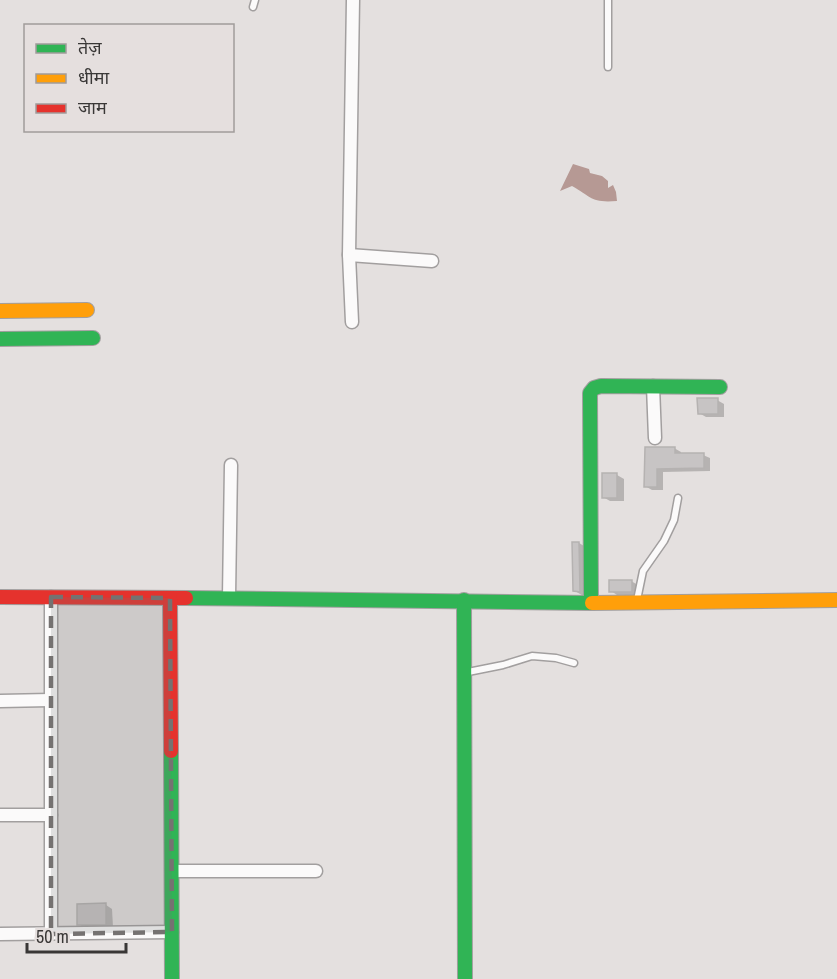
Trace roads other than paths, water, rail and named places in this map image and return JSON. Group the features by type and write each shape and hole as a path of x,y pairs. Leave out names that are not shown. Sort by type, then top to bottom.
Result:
{"street":[{"path":"352,0 349,255 352,322"},
{"path":"349,255 432,261"},
{"path":"0,311 87,310"},
{"path":"0,339 93,338"},
{"path":"591,602 590,393 594,388 601,386 720,387"},
{"path":"653,386 655,438"},
{"path":"230,597 231,465"},
{"path":"0,597 230,597 637,603 837,600"},
{"path":"51,597 51,934"},
{"path":"170,598 172,979"},
{"path":"464,600 465,979"},
{"path":"0,700 50,700"},
{"path":"0,815 51,815"},
{"path":"172,871 316,871"},
{"path":"0,934 172,932"}],"lane":[{"path":"608,0 608,67"},
{"path":"637,603 643,571 664,541 674,520 678,498"},
{"path":"464,673 532,656 556,658 574,663"}]}
